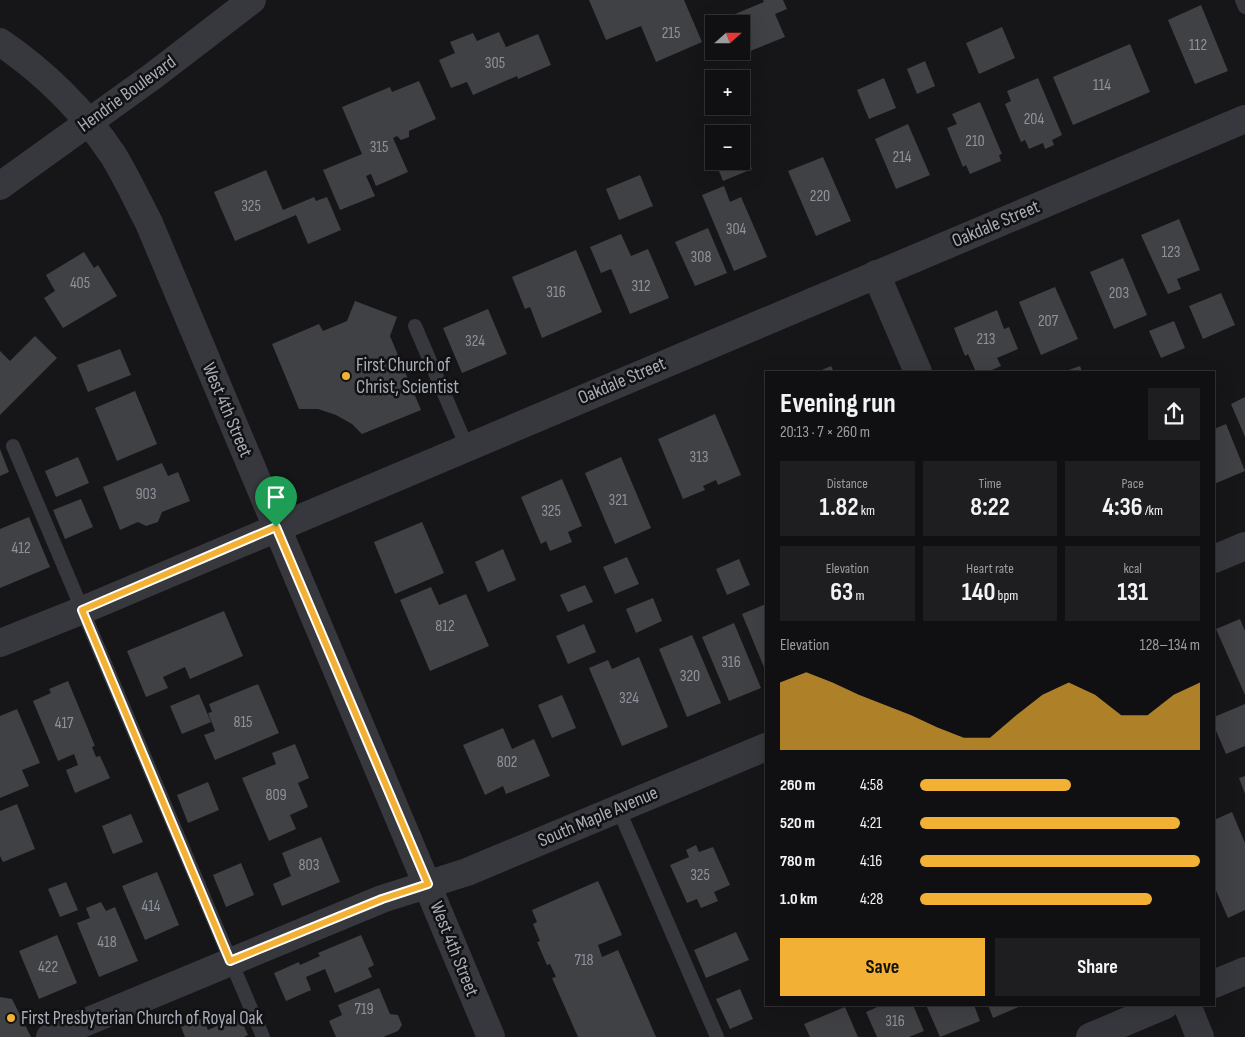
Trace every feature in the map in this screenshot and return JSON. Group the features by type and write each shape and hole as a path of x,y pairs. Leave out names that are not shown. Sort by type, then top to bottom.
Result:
{"street":[{"name":"Hendrie Boulevard","path":"0,186 252,0"},
{"name":"West 4th Street","path":"0,42 20,56 60,92 88,122 113,155 148,223 491,1037"},
{"name":"Oakdale Street","path":"0,643 1245,119"},
{"path":"876,274 918,371"},
{"path":"1215,559 1245,546"},
{"name":"South Maple Avenue","path":"50,1037 382,899 467,872 765,747"},
{"path":"1215,984 1245,971"},
{"path":"1090,1037 1163,1006"},
{"path":"1187,1006 1200,1037"}],"lane":[{"path":"1242,0 1245,8"},
{"path":"415,326 467,447"},
{"path":"13,446 263,1037"},
{"path":"618,808 717,1037"}],"building":[{"path":"589,0 684,0 702,42 656,62 641,26 606,40"},
{"path":"763,0 783,0 787,9 775,14 785,37 750,51 750,15 733,15 764,2"},
{"path":"1201,5 1228,71 1195,84 1168,20"},
{"path":"1002,27 1015,58 979,74 966,43"},
{"path":"499,32 506,47 538,34 551,65 518,79 517,76 473,95 467,82 451,88 439,60 455,53 450,42 473,33 477,41"},
{"path":"1130,44 1150,92 1073,125 1053,77"},
{"path":"925,61 935,86 917,94 907,69"},
{"path":"884,78 896,108 869,119 857,90"},
{"path":"1038,78 1062,135 1052,140 1054,145 1045,149 1043,143 1029,149 1025,140 1021,142 1005,104 1011,101 1007,91"},
{"path":"419,81 436,119 409,131 409,137 401,140 397,136 393,138 408,172 376,186 371,174 366,176 375,196 340,210 323,170 362,154 342,107 390,87 392,92"},
{"path":"980,102 1002,154 999,155 1001,161 970,174 966,165 963,167 947,128 957,124 952,114"},
{"path":"908,124 930,175 896,189 875,139"},
{"path":"823,157 851,221 816,236 788,171"},
{"path":"266,170 283,210 314,197 316,201 327,197 341,230 308,244 296,215 235,241 214,192"},
{"path":"719,170 750,170 723,181"},
{"path":"640,175 653,206 619,220 606,189"},
{"path":"724,186 730,202 741,197 767,257 734,271 702,195"},
{"path":"1179,219 1200,270 1177,279 1181,289 1168,294 1141,235"},
{"path":"708,228 727,273 695,286 675,242"},
{"path":"621,234 631,256 648,249 669,298 630,314 611,269 601,273 590,247"},
{"path":"576,250 602,312 542,338 530,307 525,309 512,277"},
{"path":"84,252 94,268 98,265 117,296 63,328 44,298 55,291 46,275"},
{"path":"1123,258 1147,315 1114,329 1090,272"},
{"path":"1055,287 1078,339 1041,355 1019,302"},
{"path":"1221,293 1235,325 1203,339 1189,306"},
{"name":"First Church of Christ, Scientist","path":"355,301 397,317 390,336 421,410 362,434 352,424 336,415 318,409 299,409 272,344 319,324 323,331 347,321"},
{"path":"488,309 507,354 462,373 443,328"},
{"path":"997,310 1004,329 1009,327 1018,349 997,358 1001,366 989,371 976,371 968,354 965,356 954,328"},
{"path":"1174,321 1185,348 1161,358 1149,331"},
{"path":"35,336 57,358 0,415 0,351 10,361"},
{"path":"120,349 131,375 88,392 77,365"},
{"path":"831,366 834,371 819,371"},
{"path":"1080,366 1082,371 1066,371"},
{"path":"135,391 157,444 117,461 95,408"},
{"path":"1245,397 1245,437 1231,404"},
{"path":"715,414 741,475 718,485 716,480 703,486 705,490 683,499 658,439"},
{"path":"1226,424 1245,471 1215,484 1215,429"},
{"path":"0,449 9,472 0,476"},
{"path":"78,457 89,483 56,497 45,471"},
{"path":"621,457 651,528 615,544 585,473"},
{"path":"162,463 168,476 178,472 190,501 162,512 158,522 146,526 138,522 120,530 103,487"},
{"path":"562,479 582,526 568,532 572,542 550,551 546,541 541,544 521,497"},
{"path":"81,499 93,527 65,539 53,510"},
{"path":"29,517 50,567 0,588 0,529"},
{"path":"422,522 444,573 395,594 374,542"},
{"path":"503,549 516,580 488,592 475,562"},
{"path":"627,557 639,584 615,594 603,567"},
{"path":"739,559 750,585 727,595 716,569"},
{"path":"585,585 593,602 568,612 560,595"},
{"path":"431,587 439,605 466,594 489,646 430,671 400,600"},
{"path":"653,598 662,621 636,633 626,609"},
{"path":"765,604 765,670 742,614"},
{"path":"224,611 243,656 190,679 185,667 163,677 168,688 146,697 127,651"},
{"path":"1240,619 1245,631 1245,695 1216,629"},
{"path":"734,623 761,688 729,701 702,637"},
{"path":"584,624 596,652 568,664 556,636"},
{"path":"692,635 721,703 687,717 659,649"},
{"path":"639,657 668,727 622,746 589,668 608,660 612,669"},
{"path":"68,681 95,746 92,747 96,757 100,756 110,778 75,793 66,770 78,765 74,754 58,761 33,701 51,693 49,689"},
{"path":"258,684 279,733 215,760 204,735 215,731 208,713 212,712 209,704"},
{"path":"199,694 211,722 182,734 170,706"},
{"path":"562,695 576,728 552,738 538,705"},
{"path":"1245,704 1245,746 1226,754 1215,728 1215,717"},
{"path":"17,709 40,763 22,770 29,786 0,798 0,716"},
{"path":"503,728 512,749 534,739 550,776 506,794 503,786 485,795 463,745"},
{"path":"295,744 309,778 298,783 308,807 290,815 296,829 269,841 242,778 276,764 272,753"},
{"path":"1245,776 1245,794 1239,778"},
{"path":"208,782 219,810 188,823 177,795"},
{"path":"17,804 35,849 3,862 0,856 0,811"},
{"path":"1232,812 1245,843 1245,910 1228,918 1215,888 1215,820"},
{"path":"131,814 143,842 113,854 102,826"},
{"path":"321,837 340,882 282,906 273,884 291,876 282,853"},
{"path":"696,845 699,852 713,847 730,885 714,892 718,901 701,908 697,899 687,903 670,865 689,857 686,850"},
{"path":"241,863 254,895 226,907 213,875"},
{"path":"157,872 179,925 145,940 122,886"},
{"path":"598,881 622,935 598,945 602,957 618,950 656,1037 578,1037 552,978 556,977 550,964 547,965 537,942 540,941 533,924 537,922 532,910"},
{"path":"66,882 78,910 60,917 48,889"},
{"path":"101,902 106,911 115,907 138,961 99,977 77,923 90,918 86,908"},
{"path":"736,932 749,960 706,978 694,950"},
{"path":"57,935 77,983 39,999 19,951"},
{"path":"361,935 374,965 368,968 372,977 335,993 325,969 306,977 311,990 286,1001 274,973 299,962 300,965 320,956 318,953"},
{"path":"379,988 390,1014 398,1015 402,1025 398,1031 383,1037 336,1037 329,1021 342,1015 338,1005"},
{"path":"740,989 753,1019 730,1029 716,999"},
{"name":"First Presbyterian Church of Royal Oak","path":"0,997 12,999 31,1037 0,1037"},
{"path":"880,1006 913,1006 924,1031 909,1037 877,1037 866,1012"},
{"path":"926,1006 974,1006 980,1021 940,1037"},
{"path":"988,1006 1021,1006 993,1018"},
{"path":"845,1007 858,1037 810,1037 804,1024"},
{"path":"239,1016 248,1035 244,1037 185,1037 181,1027 203,1018 208,1030"}],"place":[{"name":"First Church of Christ, Scientist","path":"346,376"},
{"name":"First Presbyterian Church of Royal Oak","path":"11,1018"}],"route":[{"path":"276,527 428,884 382,899 230,961 82,610 276,527"}]}
